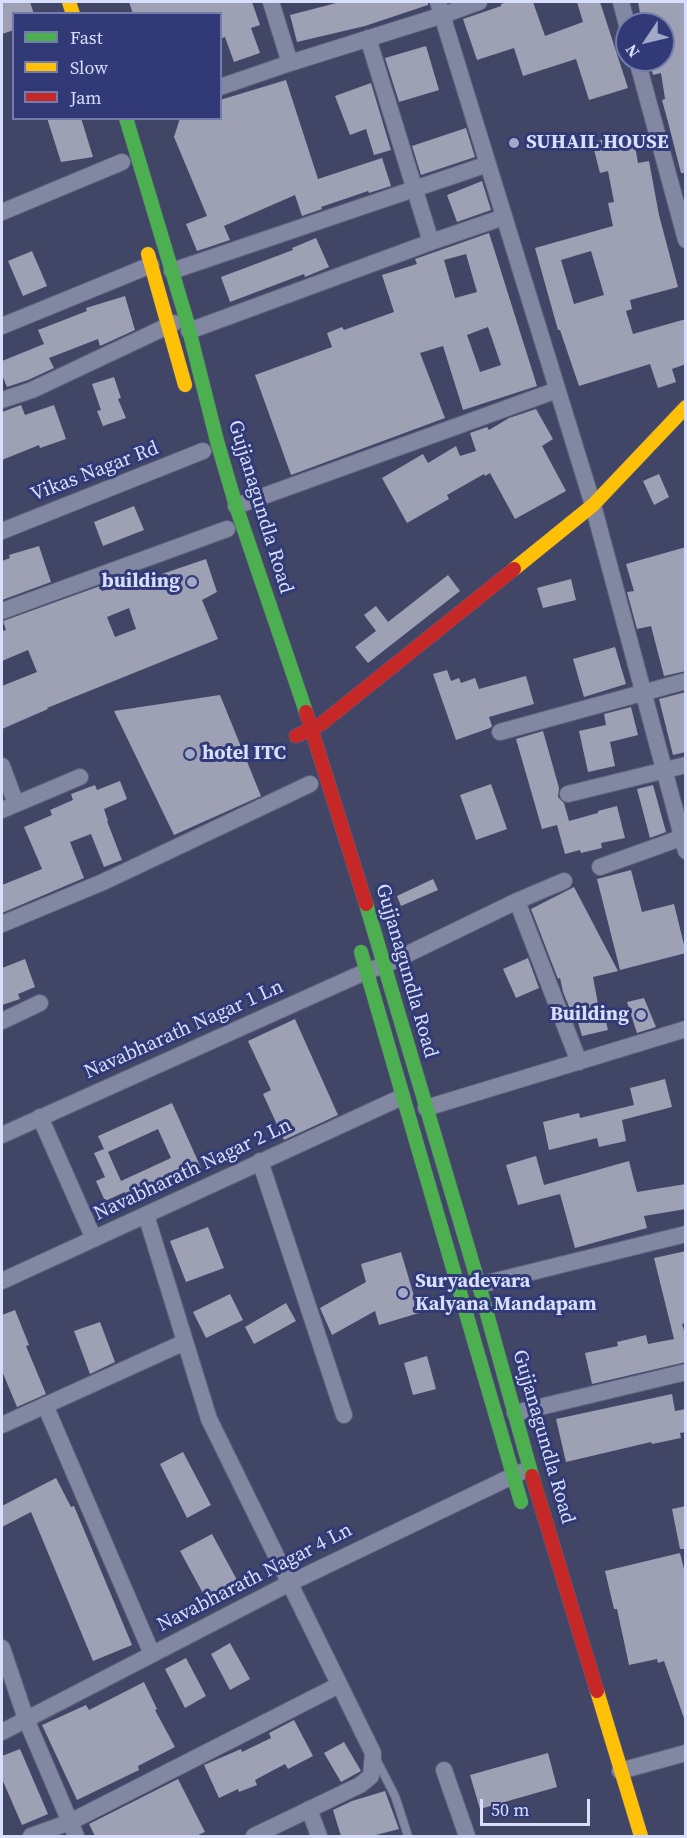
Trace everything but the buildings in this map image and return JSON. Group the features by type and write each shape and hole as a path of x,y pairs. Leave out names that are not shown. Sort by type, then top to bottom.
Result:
{"main road":[{"name":"Gujjanagundla Road","path":"128,120 188,324 236,506 312,730 385,965 479,1284 530,1469 641,1836"},
{"path":"144,242 187,394"},
{"path":"296,736 321,724 593,505 686,407"},
{"name":"Gujjanagundla Road","path":"357,938 526,1520"}],"street":[{"path":"271,2 290,63"},
{"path":"222,86 368,38 440,8 479,2"},
{"path":"440,8 593,505 684,842 600,867"},
{"path":"368,38 430,242"},
{"path":"640,72 686,240"},
{"path":"2,212 122,162"},
{"path":"172,271 488,164"},
{"path":"2,400 32,390 168,325 188,324 504,217"},
{"path":"2,326 151,265"},
{"path":"236,506 557,390"},
{"name":"Vikas Nagar Rd","path":"2,531 204,451"},
{"path":"2,611 228,529"},
{"path":"500,732 686,681"},
{"path":"568,795 686,765"},
{"path":"2,766 9,807 80,777"},
{"path":"2,924 103,882 310,784"},
{"name":"Navabharath Nagar 1 Ln","path":"2,1135 367,971 385,965 517,901 564,881"},
{"path":"517,901 579,1062"},
{"path":"2,1021 40,1003"},
{"path":"426,1108 686,1029"},
{"name":"Navabharath Nagar 2 Ln","path":"2,1281 402,1097"},
{"path":"40,1117 94,1239"},
{"path":"260,1161 344,1415"},
{"path":"146,1215 209,1419 373,1753 371,1776 360,1785 254,1836"},
{"path":"479,1284 686,1234"},
{"path":"2,1425 185,1342"},
{"path":"515,1413 686,1372"},
{"path":"45,1405 152,1654"},
{"name":"Navabharath Nagar 4 Ln","path":"2,1732 290,1583 513,1474 530,1469"},
{"path":"2,1648 26,1719 73,1829"},
{"path":"31,1836 73,1829 339,1685"},
{"path":"620,1771 686,1753"},
{"path":"444,1770 467,1836"},
{"path":"309,1809 319,1836"}],"lane":[{"path":"373,1753 395,1796 408,1836"}],"traffic: fast":[{"path":"127,120 186,318 236,506 306,712"},
{"path":"366,904 479,1285 532,1476"},
{"path":"361,952 521,1502"}],"traffic: slow":[{"path":"69,2 72,12"},
{"path":"148,254 185,385"},
{"path":"514,569 593,505 686,407"},
{"path":"597,1691 641,1836"}],"traffic: jam":[{"path":"296,736 321,724 514,569"},
{"path":"306,712 366,904"},
{"path":"532,1476 597,1691"}],"place":[{"name":"SUHAIL HOUSE","path":"514,143"},
{"name":"building","path":"192,582"},
{"name":"hotel ITC","path":"190,754"},
{"name":"Building","path":"641,1015"},
{"name":"Suryadevara Kalyana Mandapam","path":"403,1293"}]}
